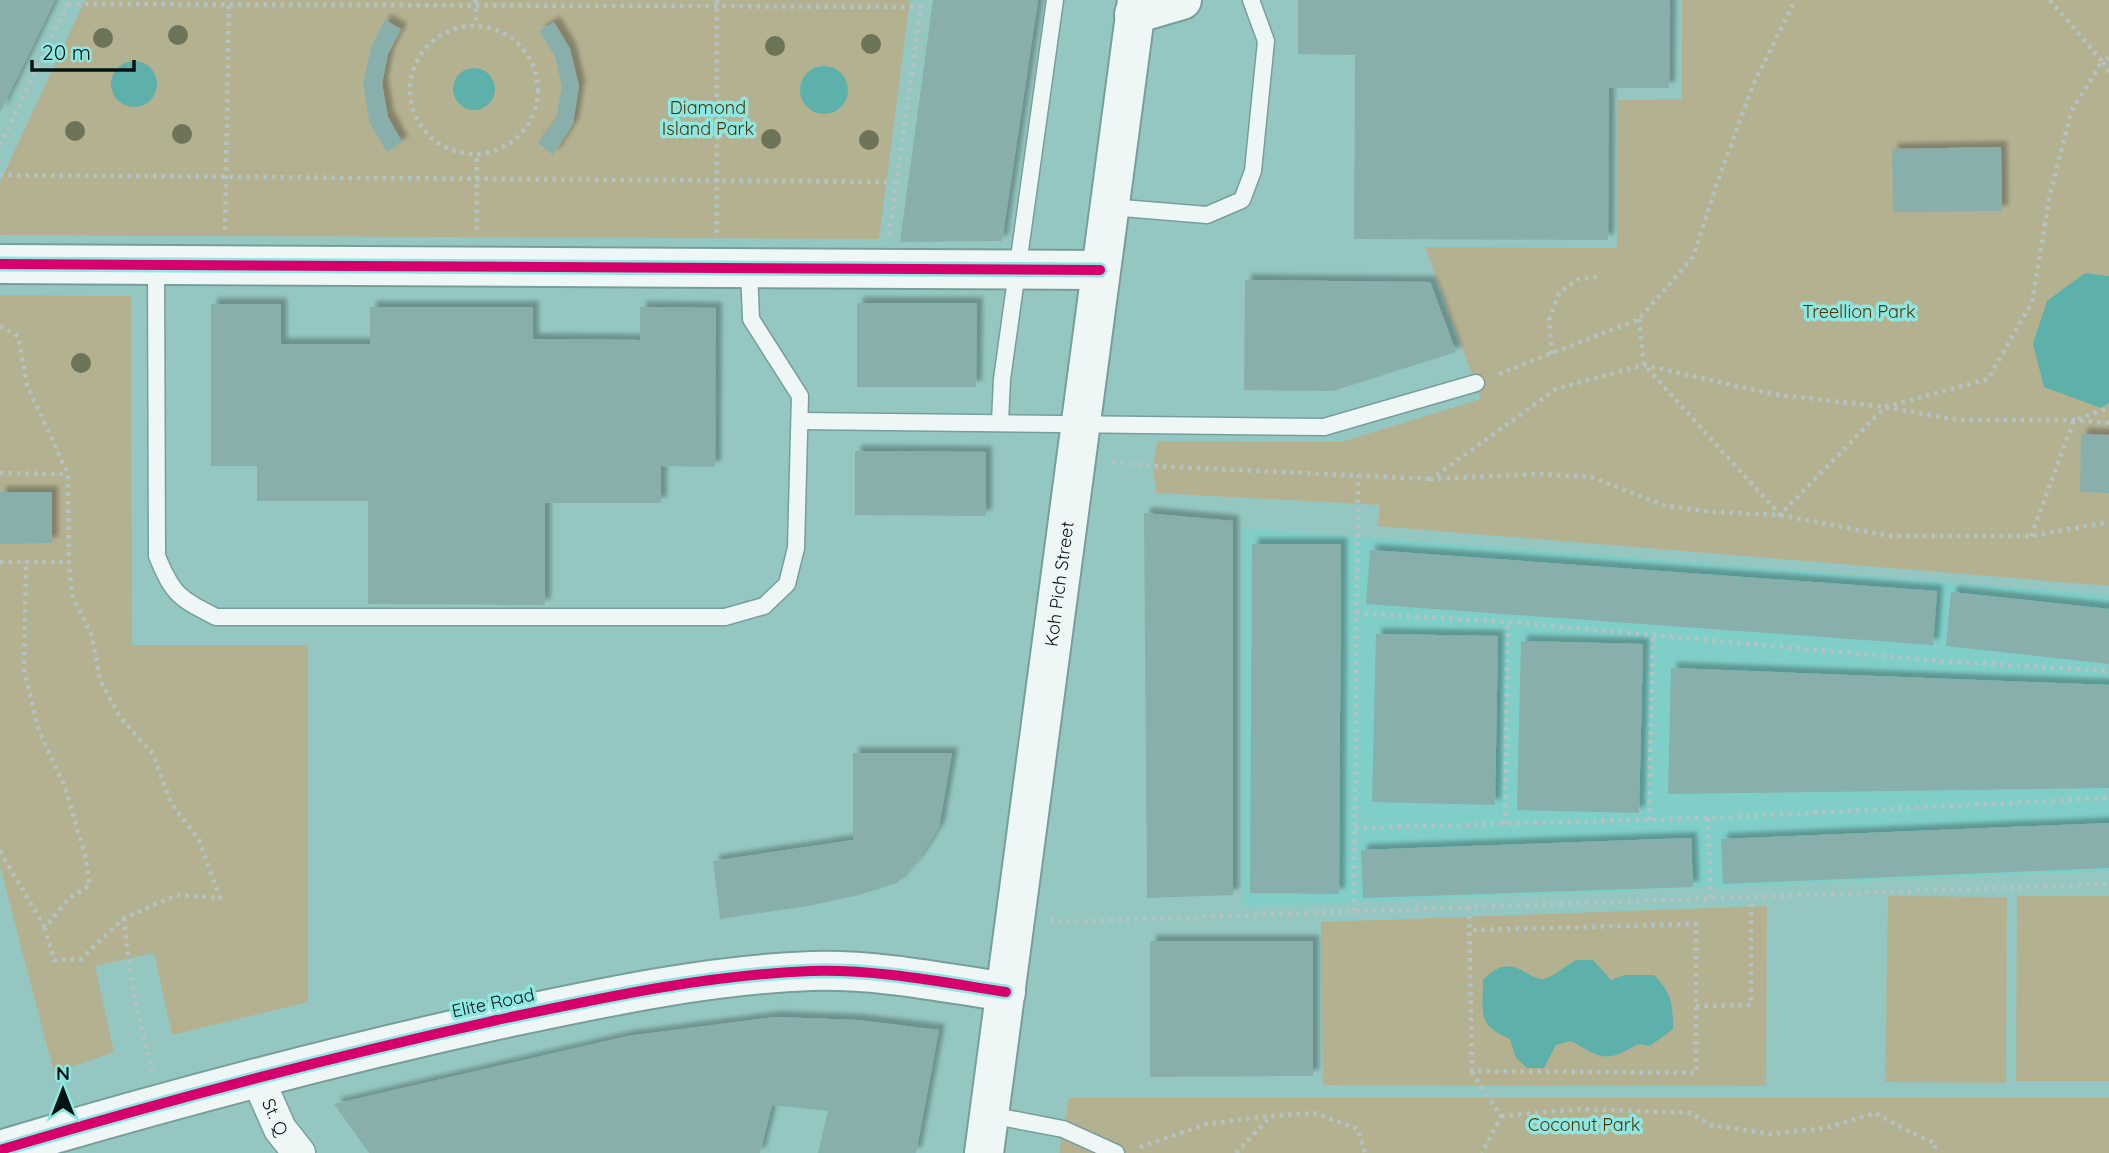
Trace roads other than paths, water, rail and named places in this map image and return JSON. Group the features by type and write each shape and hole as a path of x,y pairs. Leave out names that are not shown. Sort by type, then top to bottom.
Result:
{"street":[{"path":"1134,5 1182,0"},
{"name":"Koh Pich Street","path":"985,1153 1134,5"},
{"path":"0,264 1100,270"},
{"name":"Elite Road","path":"0,1150 257,1077 604,997 755,975 813,971 876,974 1006,992"},
{"name":"St. Q","path":"257,1077 280,1129 299,1153"}],"lane":[{"path":"1000,422 1002,380 1055,0"},
{"path":"1109,207 1207,215 1242,200 1254,171 1266,41 1251,0"},
{"path":"156,265 157,556 168,583 176,592 185,601 216,617 724,617 764,606 787,584 796,548 800,396 751,318 732,269"},
{"path":"801,421 1000,422 1078,442 1324,427 1476,383"},
{"path":"990,1115 1063,1129 1123,1152"}],"park label":[{"name":"Diamond Island Park","path":"708,118"},
{"name":"Treellion Park","path":"1859,312"},
{"name":"Coconut Park","path":"1584,1125"}]}
